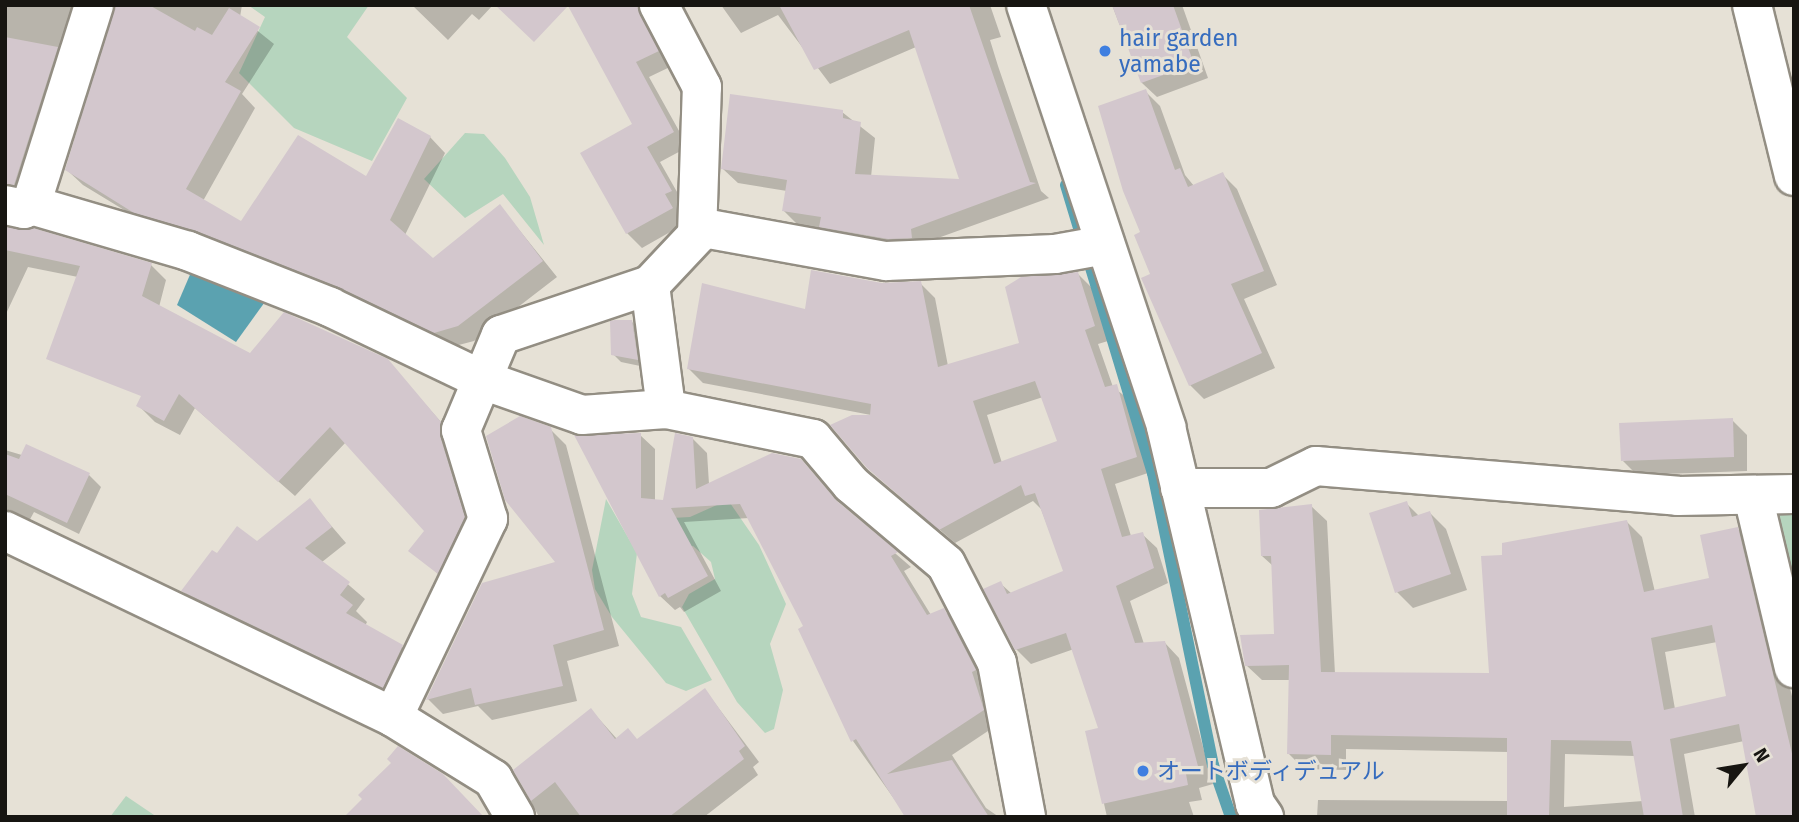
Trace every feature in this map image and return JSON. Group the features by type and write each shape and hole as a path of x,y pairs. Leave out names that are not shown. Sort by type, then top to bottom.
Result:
{"street":[{"path":"94,5 18,205 188,251 330,307 480,379 582,415 666,410 813,439 851,484 946,564 997,663 1026,817"},
{"path":"393,717 488,519 461,430 480,379 501,335 650,285 697,235 702,87 659,5"},
{"path":"1026,5 1092,249 1166,427 1255,804 1264,817"},
{"path":"1752,5 1794,176"},
{"path":"698,227 886,261 1092,249"},
{"path":"650,285 666,410"},
{"path":"1180,488 1271,488 1316,466 1678,496 1794,494"},
{"path":"1753,496 1794,668"},
{"path":"5,531 393,717 493,779 515,817"}],"green space":[{"path":"248,5 369,5 347,37 407,98 372,161 294,128 239,73 265,17"},
{"path":"465,133 484,134 505,158 530,197 544,245 503,194 465,218 424,179"},
{"path":"606,499 637,553 632,594 641,617 681,627 712,680 686,691 666,683 612,617 595,589 592,570"},
{"path":"728,500 759,545 786,604 770,644 783,690 774,729 765,733 737,702 682,607 689,594 715,579 711,562 693,546 668,550 654,519 690,517"},
{"path":"1794,511 1794,631 1772,515"},
{"path":"126,796 157,817 110,817"}],"water":[{"path":"192,270 267,299 236,342 177,305"}],"building":[{"path":"115,5 149,5 195,31 197,27 212,35 229,8 260,27 225,82 241,91 186,189 241,221 298,135 366,176 398,118 431,136 390,220 433,258 500,204 543,261 458,326 434,333 338,287 196,231 134,213 65,170"},
{"path":"495,5 637,5 659,51 636,62 674,132 647,147 672,191 665,194 673,208 626,234 580,153 632,124 568,6 534,42"},
{"path":"779,5 969,5 1030,182 1036,183 911,229 912,238 888,239 819,227 821,217 782,211 787,180 721,169 730,94 843,110 843,118 861,122 855,174 959,179 909,30 814,70"},
{"path":"1112,5 1173,5 1194,64 1141,83"},
{"path":"5,37 58,47 14,185 5,184"},
{"path":"1146,89 1175,170 1180,168 1188,187 1223,172 1264,271 1231,284 1262,353 1189,386 1141,278 1150,274 1134,235 1140,232 1123,191 1098,106"},
{"path":"5,227 33,228 152,263 142,296 250,353 284,312 388,359 441,422 440,436 465,517 438,574 408,551 424,531 330,427 278,482 179,394 164,421 136,406 141,396 46,359 80,266 5,250"},
{"path":"811,270 882,283 921,281 938,367 1019,343 1005,287 1021,277 1078,272 1095,326 1085,330 1105,387 1117,384 1137,457 1101,469 1122,537 1143,532 1154,568 1116,586 1135,643 1165,641 1199,770 1186,774 1188,785 1102,804 1085,731 1098,728 1066,633 1015,650 983,589 1001,581 1007,594 1063,571 1035,493 1025,496 1021,485 939,530 867,468 830,425 852,415 870,415 871,404 687,369 702,283 805,309","holes":["1035,381 1057,441 994,464 973,401"]},
{"path":"632,320 638,360 611,355 610,321"},
{"path":"520,416 551,427 604,630 553,645 563,686 475,705 471,688 426,700 482,583 555,562 505,500 486,436"},
{"path":"1733,418 1734,457 1621,461 1619,423"},
{"path":"641,433 641,498 663,500 675,433 693,437 696,489 772,453 801,459 837,501 898,552 891,556 927,615 944,608 976,670 972,672 984,710 887,774 952,760 989,817 905,817 856,739 851,742 798,629 803,626 740,504 671,508 708,576 668,598 665,593 659,597 574,435"},
{"path":"26,444 90,473 67,523 5,494 5,454 19,459"},
{"path":"310,498 332,527 305,548 350,582 340,595 353,605 346,613 403,645 383,688 181,591 212,550 217,553 237,526 257,541"},
{"path":"1407,501 1412,517 1430,511 1451,574 1395,593 1369,513"},
{"path":"1312,504 1321,672 1489,673 1481,556 1502,555 1502,543 1627,520 1644,592 1709,578 1700,535 1738,527 1794,762 1794,817 1756,817 1739,724 1670,739 1683,817 1644,817 1631,741 1551,740 1549,817 1507,817 1507,738 1331,735 1331,755 1287,754 1289,665 1245,666 1240,635 1274,634 1271,556 1261,556 1259,510","holes":["1712,625 1726,696 1664,710 1651,638"]},
{"path":"705,688 745,746 739,751 744,759 669,817 581,817 555,782 531,801 513,770 591,708 615,739 628,728 637,739"},
{"path":"398,746 443,774 484,817 344,817 362,799 358,795 391,763 387,759"}],"waterway":[{"path":"1066,185 1153,473 1213,765 1231,817"}],"place":[{"name":"hair garden yamabe","path":"1105,51"},
{"name":"オートボディデュアル","path":"1143,771"}]}
